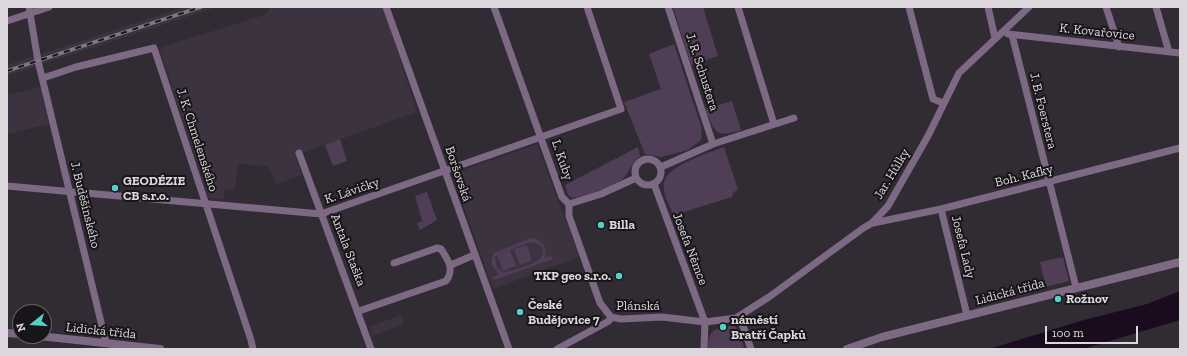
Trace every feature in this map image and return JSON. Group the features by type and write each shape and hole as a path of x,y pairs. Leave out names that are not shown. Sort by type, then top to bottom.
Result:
{"street":[{"path":"7,21 30,10 49,7"},
{"name":"Boršovská","path":"386,7 509,349"},
{"name":"L. Kuby","path":"494,7 562,197 569,204 569,216 596,295 603,307 611,316"},
{"name":"K. Lávičky","path":"7,186 321,214 445,172 541,136 621,109 587,7"},
{"name":"J. R. Schustera","path":"668,7 713,144"},
{"path":"738,7 774,124"},
{"path":"909,7 933,99 943,103"},
{"path":"988,7 997,36"},
{"name":"Jar. Hůlky","path":"736,318 769,297 872,223 888,206 914,162 959,73 997,36 1030,7"},
{"path":"1106,7 1119,46"},
{"path":"1156,7 1169,52"},
{"name":"J. Buděšínského","path":"30,10 38,61 68,191 106,343"},
{"name":"K. Kovařovice","path":"997,36 1012,35 1180,53"},
{"name":"J. B. Foerstera","path":"1012,35 1076,287"},
{"name":"J. K. Chmelenského","path":"42,75 154,48 253,349"},
{"path":"661,167 713,144 794,118"},
{"name":"Boh. Kafky","path":"872,223 941,209 1180,148"},
{"name":"Antala Staška","path":"299,153 371,349"},
{"path":"643,159 654,159 661,167 661,177 654,184 644,185 636,178 635,167 643,159"},
{"path":"569,204 601,194 636,178"},
{"name":"Josefa Němce","path":"654,184 705,322"},
{"name":"Josefa Lady","path":"941,209 967,315"},
{"path":"358,311 446,281 451,275 451,265 441,248 437,248 394,263"},
{"path":"451,265 474,255"},
{"name":"Lidická třída","path":"847,349 882,337 1180,262"},
{"name":"Plánská","path":"556,349 609,321 611,316 621,319 662,317 705,322 736,318"},
{"path":"736,318 743,326 751,349"},
{"path":"704,349 705,322"},
{"name":"Lidická třída","path":"52,337 106,343 126,347 160,349"}],"shaded area":[{"path":"184,7 217,7 7,76 7,65"},
{"path":"271,7 383,7 417,112 296,155 302,175 277,184 268,166 238,164 235,189 225,189 224,199 209,198 159,48 264,15"},
{"path":"673,7 703,7 718,56 691,65"},
{"path":"674,44 701,126 702,137 700,141 688,150 661,157 645,154 624,102 661,89 649,54"},
{"path":"40,87 49,124 7,134 7,95"},
{"path":"732,101 741,130 726,134 717,132 705,109"},
{"path":"340,139 347,161 333,166 325,145"},
{"path":"537,144 579,257 493,289 452,174"},
{"path":"638,147 640,156 624,178 620,181 606,188 583,196 572,198 568,195 565,185"},
{"path":"724,147 738,189 733,193 732,197 674,215 664,190 664,182 667,176 673,170 690,160"},
{"path":"427,192 437,220 420,230 417,223 422,221 415,196"},
{"path":"531,238 537,239 543,245 546,252 545,258 551,256 553,259 494,280 493,277 500,274 492,265 492,256 494,253","holes":["531,242 539,244 543,250 542,255 538,260 524,267 504,273 497,268 495,257 497,255 503,271 516,266 510,250 498,254"]},
{"path":"527,245 532,261 520,265 514,249"},
{"path":"1063,257 1069,281 1046,287 1040,262"},
{"path":"1180,291 1180,320 1083,349 989,349 1084,320 1147,304"},
{"path":"401,315 404,324 372,336 369,327"},
{"path":"735,325 745,349 708,349 709,337 715,330"}],"railway":[{"path":"7,71 201,7"}],"place":[{"name":"GEODÉZIE CB s.r.o.","path":"115,188"},
{"name":"Billa","path":"601,225"},
{"name":"TKP geo s.r.o.","path":"619,276"},
{"name":"Rožnov","path":"1058,299"},
{"name":"České Budějovice 7","path":"520,312"},
{"name":"náměstí Bratří Čapků","path":"723,327"}]}
